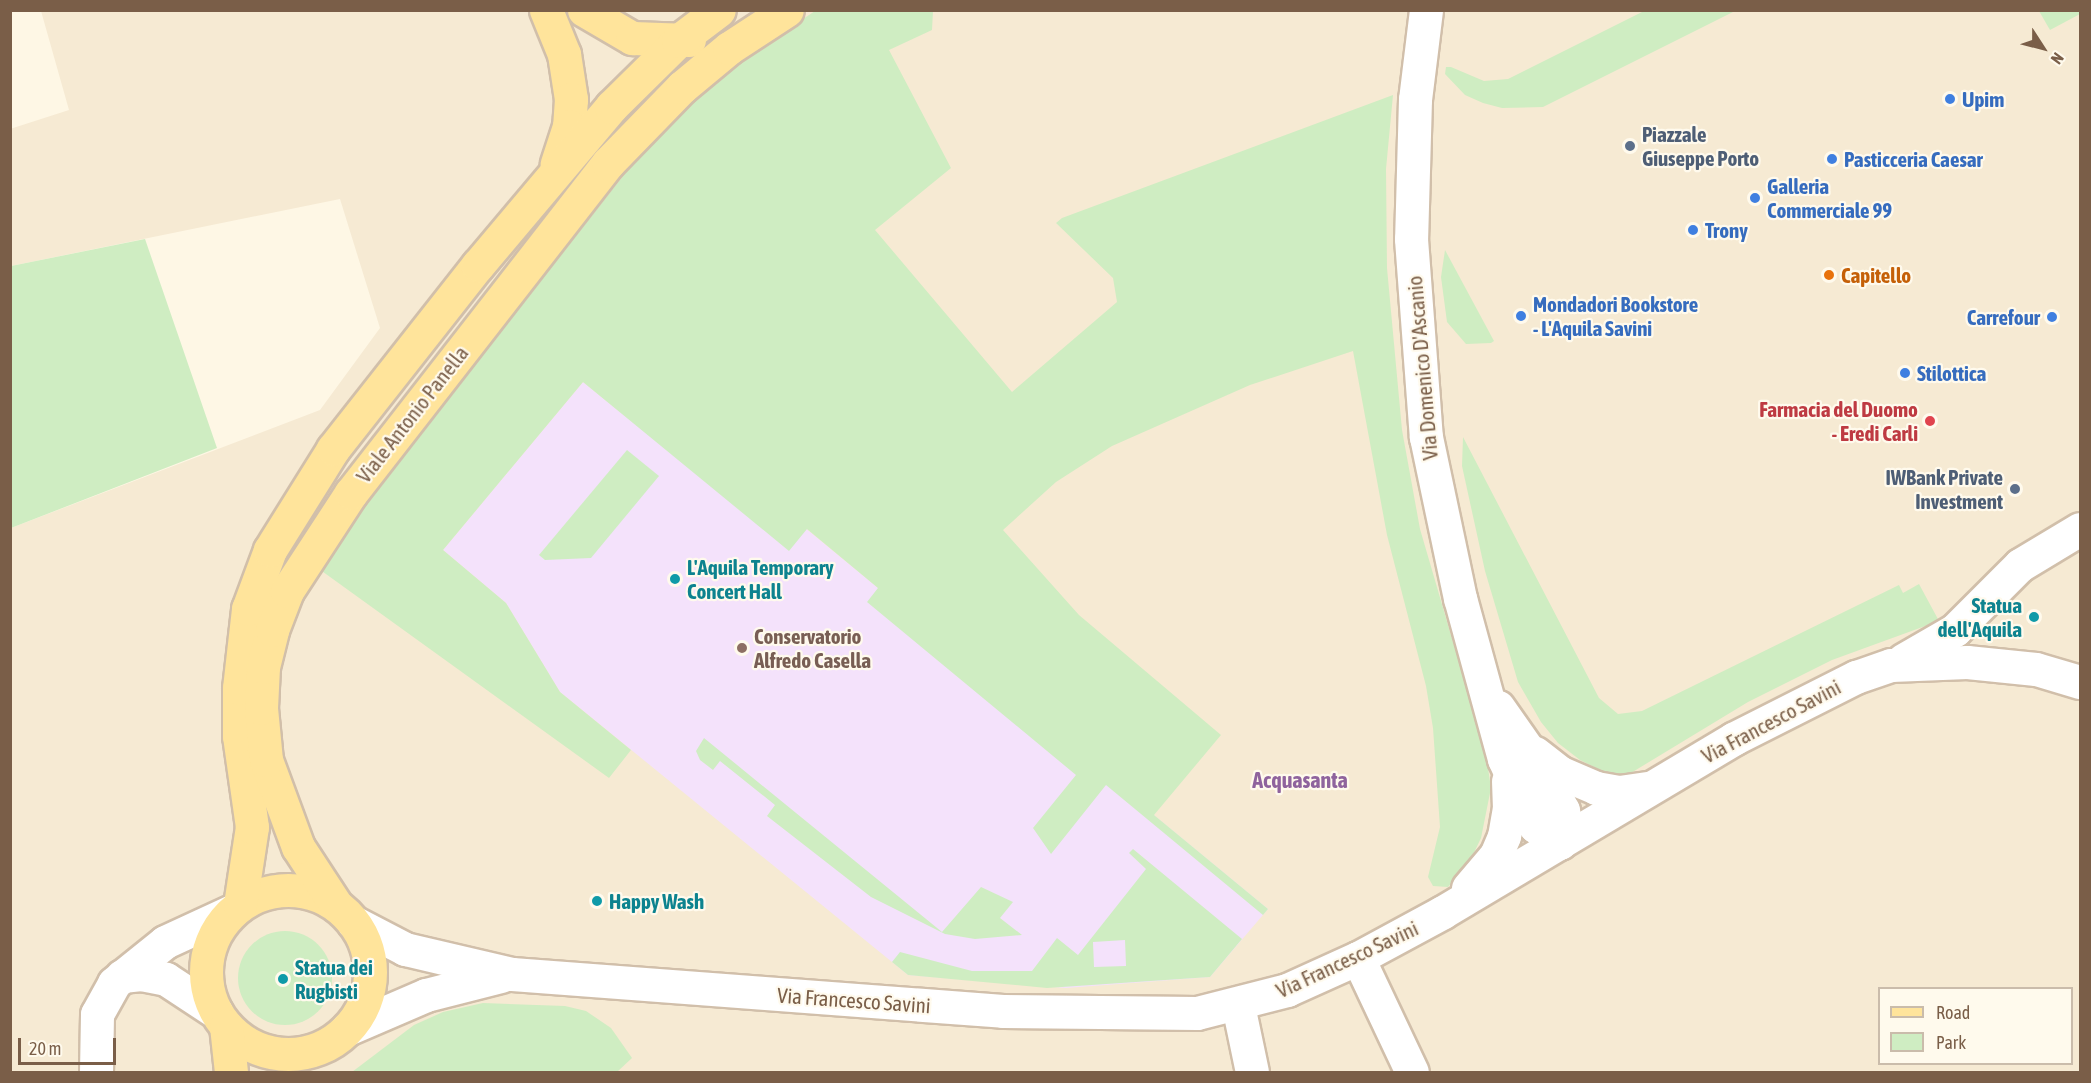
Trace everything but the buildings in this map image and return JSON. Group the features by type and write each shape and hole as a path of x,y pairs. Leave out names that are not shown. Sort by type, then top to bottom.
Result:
{"main road":[{"path":"544,187 563,149 571,99 564,54 546,10"},
{"path":"584,10 632,38 675,26 722,36 777,16"},
{"name":"Viale Antonio Panella","path":"236,908 252,827 238,736 239,688 246,619 264,562 333,449 675,26 718,10"},
{"name":"Viale Antonio Panella","path":"344,914 298,847 266,760 261,696 265,654 276,617 302,564 351,493 627,142 682,87 777,16"},
{"path":"627,142 660,89 675,26"},
{"path":"231,1072 221,1019 208,990 206,965 214,936 236,908 258,895 288,890 319,896 344,914 368,953 370,976 361,1010 311,1072"},
{"path":"221,1019 245,1042 279,1053 315,1050 342,1033"}],"street":[{"name":"Via Domenico D'Ascanio","path":"1420,11 1411,239 1421,389 1435,491 1483,679 1511,748 1535,826 1560,843"},
{"path":"1891,665 1950,634 2020,565 2080,529"},
{"name":"Via Francesco Savini","path":"344,914 405,949 512,974 1003,1011 1154,1015 1238,1005 1287,990 1358,958 1443,912 1655,785 1830,688 1891,665 1967,662 2016,666 2080,682"},
{"name":"Via Domenico D'Ascanio","path":"1443,912 1483,872 1504,836 1509,800 1511,748"},
{"path":"1511,748 1552,766 1584,784 1619,792 1655,785"},
{"path":"96,1072 99,1005 122,976 172,938 236,908"},
{"path":"1358,958 1412,1072"},
{"path":"122,976 141,974 166,979 221,1019"},
{"name":"Via Francesco Savini","path":"342,1033 418,998 512,974"},
{"path":"1238,1005 1252,1072"}],"shaded area":[{"path":"41,11 2080,11 2080,1072 11,1072 11,528 320,410 380,328 340,199 11,266 10,129 69,110"},
{"name":"Conservatorio Alfredo Casella","path":"583,382 678,459 696,438 1268,909 1210,977 1066,988 908,975 560,692 506,603 443,550"}],"green space":[{"path":"1646,10 1735,11 1543,107 1502,108 1483,103 1465,95 1445,74 1446,67 1451,67 1484,81 1508,79"},
{"path":"815,11 933,11 932,30 889,50 951,168 875,230 1012,392 1117,302 1113,278 1056,223 1062,218 1393,95 1386,169 1387,268 1402,430 1420,529 1486,755 1491,788 1481,838 1469,863 1448,887 1433,886 1428,877 1440,827 1433,728 1426,686 1387,535 1353,351 1250,385 1112,446 1056,482 1003,530 1079,615 1221,735 1154,815 1268,909 1263,915 1106,785 1051,854 1033,828 1076,775 867,602 878,588 807,529 789,551 583,382 443,550 506,603 560,692 631,750 609,778 319,569 401,457 646,147 726,70"},
{"path":"2039,11 2080,11 2080,14 2050,30"},
{"path":"145,239 217,448 11,528 11,266"},
{"path":"1445,250 1494,341 1491,343 1466,344 1447,322 1441,277"},
{"path":"1463,437 1599,698 1618,714 1642,711 1899,585 1903,593 1919,584 1939,621 1832,660 1748,702 1621,779 1610,775 1580,760 1558,743 1541,722 1518,682 1485,571 1462,466"},
{"path":"627,450 659,476 591,558 545,560 539,555"},
{"path":"704,738 942,932 981,887 1013,902 1000,918 1022,935 975,939 945,934 871,897 767,816 775,805 720,761 713,770 700,760 696,751"},
{"path":"1133,849 1242,939 1210,977 1047,988 908,975 892,962 900,952 972,971 1032,971 1057,938 1078,955 1146,869 1129,853","holes":["1125,940 1126,966 1094,967 1093,942"]},
{"path":"285,931 303,935 318,945 328,960 332,978 328,996 318,1011 303,1021 285,1025 267,1021 252,1011 242,996 238,978 242,960 252,945 267,935"},
{"path":"483,1003 565,1006 586,1011 611,1028 632,1058 617,1072 352,1072 414,1025 443,1012"}],"place":[{"name":"Upim","path":"1950,99"},
{"name":"Piazzale Giuseppe Porto","path":"1630,146"},
{"name":"Pasticceria Caesar","path":"1832,159"},
{"name":"Galleria Commerciale 99","path":"1755,198"},
{"name":"Trony","path":"1693,230"},
{"name":"Capitello","path":"1829,275"},
{"name":"Mondadori Bookstore - L'Aquila Savini","path":"1521,316"},
{"name":"Carrefour","path":"2052,317"},
{"name":"Stilottica","path":"1905,373"},
{"name":"Farmacia del Duomo - Eredi Carli","path":"1930,421"},
{"name":"IWBank Private Investment","path":"2015,489"},
{"name":"L'Aquila Temporary Concert Hall","path":"675,579"},
{"name":"Statua dell'Aquila","path":"2034,617"},
{"name":"Conservatorio Alfredo Casella","path":"742,648"},
{"name":"Happy Wash","path":"597,901"},
{"name":"Statua dei Rugbisti","path":"283,979"}],"district":[{"name":"Acquasanta","path":"1300,781"}]}
